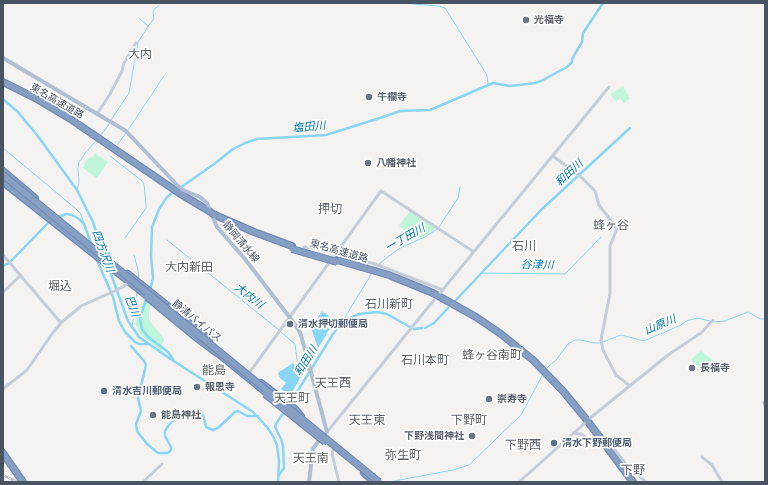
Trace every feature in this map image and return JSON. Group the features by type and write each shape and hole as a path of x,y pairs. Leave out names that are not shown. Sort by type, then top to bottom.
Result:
{"highway":[{"name":"東名高速道路","path":"3,82 37,99 69,118 170,189"},
{"name":"東名高速道路","path":"3,85 68,120 170,189 180,193 212,214 292,247 388,278 432,295 461,310 498,335 532,363 561,392 584,420 629,482"},
{"path":"3,176 12,180 50,214"},
{"path":"3,176 111,260 147,296 217,354"},
{"path":"3,176 93,253 116,271 150,290 203,334 209,341"},
{"name":"静清バイパス","path":"3,176 378,482"},
{"name":"東名高速道路","path":"337,261 389,275 427,290 470,313 501,334 533,360 563,390 586,418 633,482"},
{"path":"123,274 132,278 209,341 264,393 311,432 334,447"},
{"path":"123,274 156,304 217,354 247,376 261,383 295,409 304,419 378,482"},
{"path":"261,383 334,447"},
{"path":"264,393 324,436 334,447"},
{"path":"3,453 22,482"},
{"path":"3,457 22,482"}],"main road":[{"name":"静岡清水線","path":"3,58 126,131 178,186 180,193 200,197 207,203 217,227 245,259 290,317 301,334 311,370 324,436"},
{"path":"309,482 313,449 324,436"}],"street":[{"path":"97,114 110,94 122,72 124,63 136,43"},
{"path":"304,247 319,248 375,264 441,292 609,87"},
{"path":"553,156 579,175 595,191 599,205 617,230 610,246 610,293 601,340 603,350 616,374 630,386"},
{"path":"247,376 381,191 474,252"},
{"path":"3,254 61,323"},
{"path":"3,292 21,275"},
{"path":"3,389 27,370 61,323 81,306 120,289 131,280"},
{"path":"324,436 434,300"},
{"path":"589,419 668,355 701,333 712,321"},
{"path":"764,402 765,407"},
{"path":"519,482 585,423"},
{"path":"573,433 581,434 601,445"},
{"path":"608,444 611,445 627,465 646,482"},
{"path":"334,447 332,454 339,482"},
{"path":"702,457 712,465 722,482"},
{"path":"143,482 162,464"}],"green space":[{"path":"623,87 630,98 624,103 620,98 616,102 610,94"},
{"path":"95,153 108,162 97,178 83,168 86,160"},
{"path":"410,211 436,228 417,239 399,226"},
{"path":"145,298 151,305 149,320 164,339 161,345 163,350 162,352 141,335 135,324 136,315 139,312"},
{"path":"701,351 713,360 705,366 703,365 700,367 693,363 691,359"}],"water":[{"path":"322,311 329,316 323,325 330,329 326,333 327,334 318,348 311,328"},
{"path":"293,363 303,373 290,396 281,389 286,383 278,374"}],"waterway":[{"path":"408,3 445,8 487,75 488,85"},
{"name":"塩田川","path":"180,188 233,149 257,139 326,135 400,111 430,110 493,83 510,86 541,81 567,67 572,62 572,59 582,42 583,33 603,3"},
{"path":"111,120 129,93 138,42 153,20 153,12 155,8 159,6"},
{"path":"139,18 148,26"},
{"path":"128,130 164,76"},
{"name":"巴川","path":"3,99 18,112 37,135 77,190 93,222 104,256"},
{"path":"101,135 110,123"},
{"name":"和田川","path":"455,301 542,209 630,128"},
{"path":"118,144 126,133"},
{"path":"77,190 79,182 79,162 96,141"},
{"path":"3,148 76,209 81,214 84,224"},
{"path":"110,156 144,184 146,208 125,238"},
{"name":"一丁田川","path":"439,227 458,198 460,187"},
{"name":"塩田川","path":"150,290 153,278 151,256 152,227 159,209 167,197 176,190"},
{"name":"四方沢川","path":"56,218 66,214 72,215 79,219 84,224 92,246"},
{"name":"四方沢川","path":"3,266 9,263 51,220"},
{"name":"一丁田川","path":"375,269 380,263 400,248 425,237 437,229"},
{"name":"谷津川","path":"481,273 565,274 601,237"},
{"name":"大内川","path":"167,240 279,330"},
{"path":"134,255 139,280"},
{"name":"四方沢川","path":"96,258 113,297 119,321 125,332 135,342 139,344 147,344"},
{"name":"巴川","path":"108,266 128,321 139,337 253,412 267,427 277,445 279,461 278,482"},
{"name":"一丁田川","path":"342,322 372,273"},
{"path":"132,328 137,291"},
{"name":"塩田川","path":"147,297 140,320 142,329 147,336 168,352 174,361"},
{"name":"和田川","path":"425,328 434,323 448,308"},
{"name":"和田川","path":"289,405 342,322 359,314 377,312 387,314 410,327"},
{"name":"山原川","path":"713,322 725,321 748,312 760,319 765,319"},
{"name":"山原川","path":"547,368 556,360 568,344 575,340 600,343 621,335 644,341 681,325 686,321 698,318 710,321"},
{"name":"和田川","path":"414,329 422,328"},
{"name":"大内川","path":"281,332 295,344 297,359 300,364 305,365 309,373"},
{"path":"131,346 146,365 138,398 141,411 136,424 137,431 147,444 158,453 168,453 171,450 165,436 165,431 180,413 186,410 200,411 203,415 206,427 213,430 218,428 238,411 247,416 258,416"},
{"name":"山原川","path":"389,482 453,470 469,465 521,415 542,376"},
{"name":"和田川","path":"279,475 284,468 283,446 275,427 285,410"}],"railway":[{"path":"3,475 17,482"}],"place":[{"name":"光福寺","path":"526,20"},
{"name":"牛欄寺","path":"369,97"},
{"name":"八幡神社","path":"368,163"},
{"name":"清水押切郵便局","path":"290,324"},
{"name":"長福寺","path":"692,368"},
{"name":"報恩寺","path":"197,387"},
{"name":"清水吉川郵便局","path":"104,391"},
{"name":"崇寿寺","path":"489,399"},
{"name":"能島神社","path":"153,415"},
{"name":"下野浅間神社","path":"472,436"},
{"name":"清水下野郵便局","path":"554,443"}],"district":[{"name":"大内","path":"140,54"},
{"name":"押切","path":"330,209"},
{"name":"蜂ヶ谷","path":"611,225"},
{"name":"石川","path":"524,246"},
{"name":"大内新田","path":"189,267"},
{"name":"堀込","path":"60,286"},
{"name":"石川新町","path":"389,304"},
{"name":"蜂ヶ谷南町","path":"492,355"},
{"name":"石川本町","path":"425,360"},
{"name":"能島","path":"214,370"},
{"name":"天王西","path":"333,383"},
{"name":"天王町","path":"292,398"},
{"name":"天王東","path":"367,420"},
{"name":"下野町","path":"469,420"},
{"name":"下野西","path":"523,445"},
{"name":"弥生町","path":"403,455"},
{"name":"天王南","path":"311,458"},
{"name":"下野","path":"633,470"}]}
